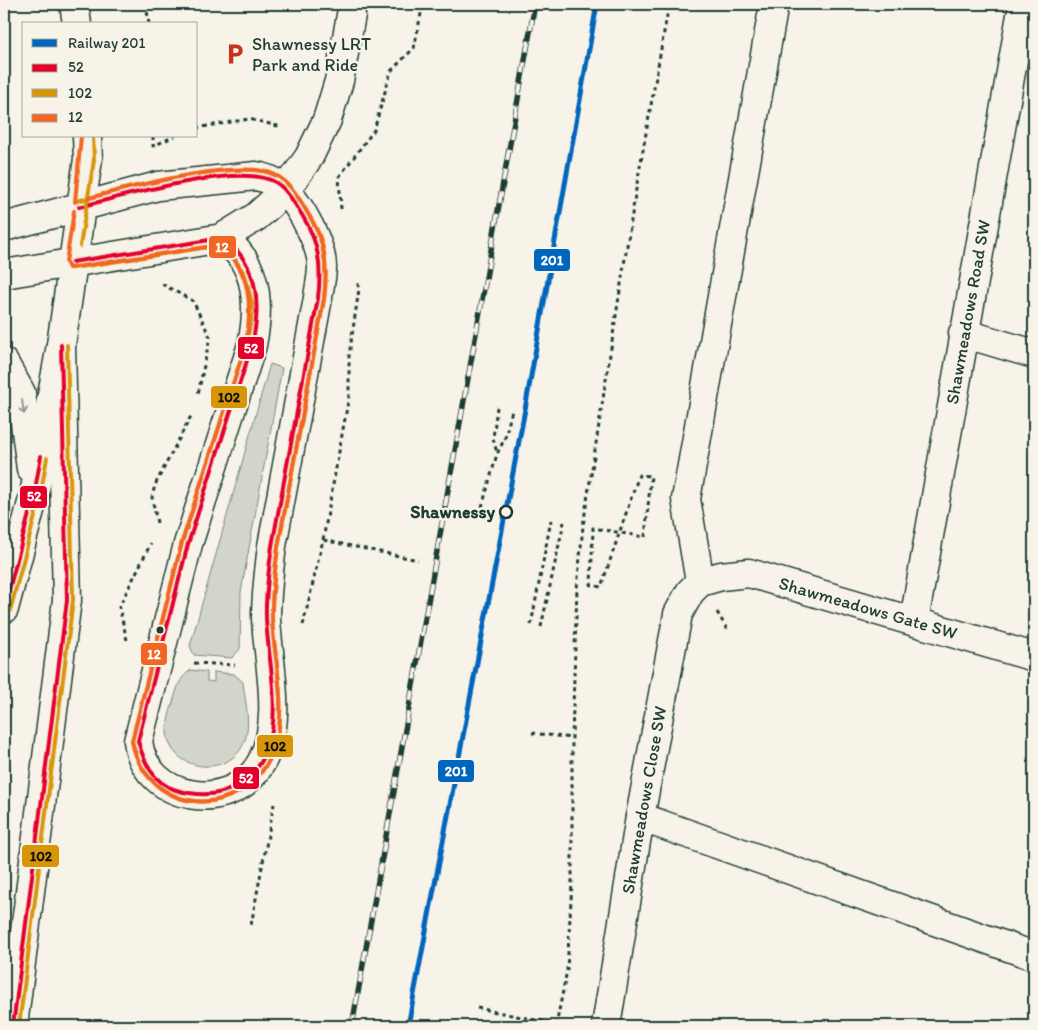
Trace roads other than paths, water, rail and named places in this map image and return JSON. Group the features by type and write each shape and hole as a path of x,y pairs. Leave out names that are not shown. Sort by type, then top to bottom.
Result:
{"street":[{"path":"74,4 77,22"},
{"path":"700,582 686,499 774,4"},
{"name":"Shawmeadows Road SW","path":"914,621 964,332 1022,78 1024,4"},
{"path":"4,274 222,238 256,217 286,190 309,157 327,120 339,81 350,15"},
{"path":"4,609 34,495 62,345 72,262 88,159 87,138"},
{"path":"4,227 158,186 243,176 268,178 286,190 306,221 320,253 322,267 271,556 266,617 272,692 270,739 260,764 246,780 224,792 198,795 171,789 150,774 143,763 138,742 188,544 252,345 256,322 258,302 251,273 234,246 222,238"},
{"path":"964,332 1034,354"},
{"path":"13,1026 67,600 62,345"},
{"path":"4,363 21,393 34,495"},
{"name":"Shawmeadows Gate SW","path":"700,582 721,576 749,573 1034,657"},
{"name":"Shawmeadows Close SW","path":"606,1026 640,817 678,614 690,592 700,582"},
{"path":"640,817 1034,956"}],"railway":[{"path":"352,1026 535,4"}],"rail line":[{"name":"201","path":"408,1026 526,404 597,4"}],"place":[{"name":"Shawnessy LRT Park and Ride","path":"235,54"},
{"name":"Shawnessy","path":"506,512"}]}
